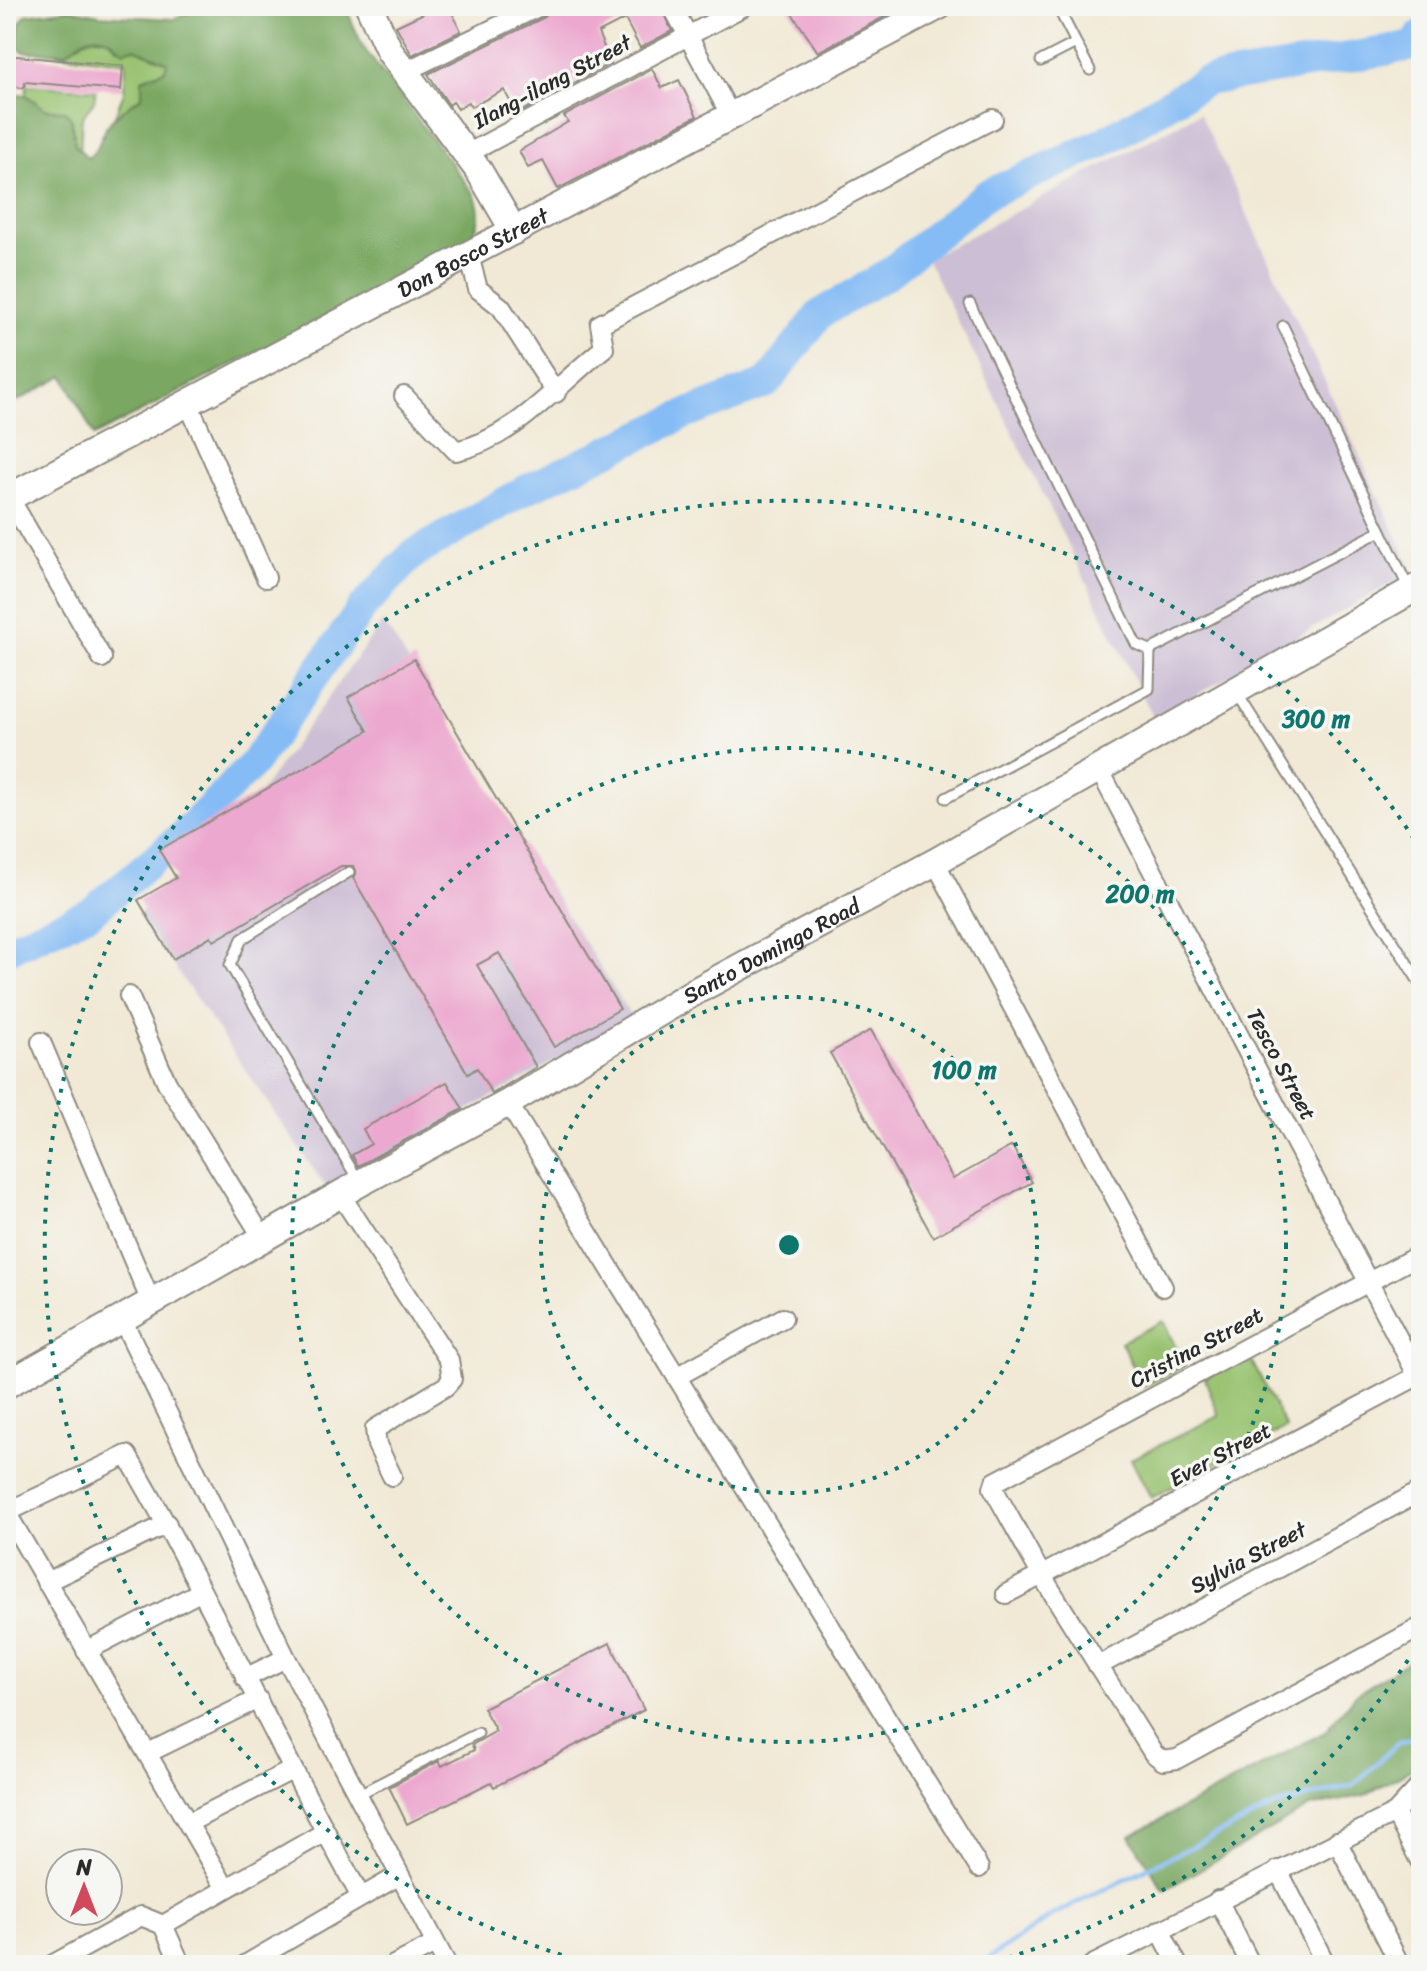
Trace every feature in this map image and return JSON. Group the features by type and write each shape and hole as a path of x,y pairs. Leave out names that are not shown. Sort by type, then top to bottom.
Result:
{"street":[{"path":"369,6 385,43 467,154 514,231"},
{"path":"404,72 540,6"},
{"path":"672,6 731,116"},
{"name":"Ilang-ilang Street","path":"467,154 744,6"},
{"name":"Don Bosco Street","path":"8,498 468,252 514,231 939,6"},
{"path":"404,396 456,451 483,445 556,393 604,348 600,324 993,119"},
{"path":"468,252 478,289 501,307 556,393"},
{"path":"187,401 266,578"},
{"path":"8,498 102,658"},
{"name":"Santo Domingo Road","path":"6,1385 123,1321 350,1188 508,1103 694,992 935,862 1416,588"},
{"name":"Tesco Street","path":"1099,769 1420,1377"},
{"path":"935,862 1163,1287"},
{"path":"129,996 167,1083 263,1238"},
{"path":"41,1042 151,1302"},
{"path":"508,1103 979,1868"},
{"path":"350,1188 449,1360 452,1371 446,1386 375,1429 377,1445 392,1476"},
{"name":"Cristina Street","path":"1042,1576 994,1494 995,1482 1421,1254"},
{"path":"678,1376 783,1318"},
{"path":"123,1321 286,1658 447,1965"},
{"name":"Ever Street","path":"1006,1594 1420,1377"},
{"path":"225,1887 190,1822 6,1512 127,1455 167,1524 292,1770 361,1897"},
{"name":"Sylvia Street","path":"1098,1666 1421,1491"},
{"path":"46,1582 167,1524"},
{"path":"1042,1576 1153,1753 1163,1761 1177,1759 1421,1627"},
{"path":"86,1651 200,1592"},
{"path":"245,1678 286,1658"},
{"path":"148,1753 258,1699"},
{"path":"190,1822 292,1770"},
{"path":"1100,1963 1218,1900 1395,1813 1421,1785"},
{"path":"1395,1813 1421,1863"},
{"path":"163,1925 325,1832"},
{"path":"1337,1841 1400,1965"},
{"path":"1278,1870 1326,1965"},
{"path":"245,1965 398,1876"},
{"path":"1218,1900 1251,1965"},
{"path":"52,1965 141,1916 163,1925 181,1965"},
{"path":"1160,1930 1178,1965"},
{"path":"394,1965 435,1944"}],"lane":[{"path":"1057,6 1090,70"},
{"path":"1041,61 1074,44"},
{"path":"970,304 1136,644 1150,650"},
{"path":"1283,326 1381,531 1416,588"},
{"path":"1150,650 1381,531"},
{"path":"946,798 1149,689 1150,650"},
{"path":"1235,690 1421,985"},
{"path":"349,872 242,939 230,965 350,1188"},
{"path":"357,1795 478,1733"}],"path":[{"path":"6,35 12,35 15,6"},
{"path":"1136,6 1141,16"}],"shaded area":[{"path":"1200,113 1413,571 1154,719 927,259"},
{"path":"383,621 632,1018 327,1189 138,914 188,869 253,802"}],"green space":[{"path":"202,6 345,6 363,47 474,194 479,215 476,227 463,245 94,436 64,376 6,407 6,92 26,95 45,109 65,111 71,118 75,145 88,158 97,149 111,121 142,96 142,79 165,70 167,62 134,48 124,51 110,40 96,36 85,39 66,53 24,52 17,47 19,24 26,15 70,9 100,15 174,19"},
{"path":"95,37 109,39 117,48 134,48 167,62 165,70 142,79 142,96 113,121 124,92 126,62 55,54"},
{"path":"27,85 96,90 94,101 82,118 80,150 75,145 74,133 26,95"},
{"path":"1163,1321 1185,1366 1143,1387 1121,1342"},
{"path":"1249,1356 1286,1428 1151,1498 1131,1459 1219,1416 1205,1378"},
{"path":"1421,1653 1421,1764 1365,1795 1310,1807 1164,1890 1130,1836 1325,1732 1355,1695"}],"building":[{"path":"439,6 449,6 461,31 412,55 396,26"},
{"path":"552,6 660,6 672,31 640,48 625,19 598,33 611,63 517,114 504,90 471,107 468,102 458,109 453,102 449,105 428,74 545,17"},
{"path":"787,6 905,6 818,52"},
{"path":"6,55 123,66 121,90 25,82 24,88 6,86"},
{"path":"652,69 662,88 679,80 697,116 558,189 543,161 528,168 519,151 568,122 564,116"},
{"path":"414,659 620,1009 554,1047 499,953 477,965 536,1067 492,1094 477,1068 468,1074 353,878 356,873 353,866 341,866 214,941 211,936 173,959 138,900 176,878 159,850 368,731 348,697"},
{"path":"871,1030 953,1179 1012,1146 1032,1182 933,1237 830,1053"},
{"path":"447,1082 463,1109 358,1166 352,1155 371,1144 363,1129"},
{"path":"610,1643 644,1710 494,1787 491,1782 407,1824 389,1787 439,1761 442,1766 474,1750 472,1745 496,1731 483,1708"}],"waterway":[{"path":"6,950 91,912 183,835 253,764 362,608 412,555 527,489 684,415 767,383 820,314 886,275 987,194 1100,144 1206,81 1414,46 1421,35"},
{"path":"979,1965 1056,1913 1275,1806 1353,1786 1398,1743 1421,1735"}]}
